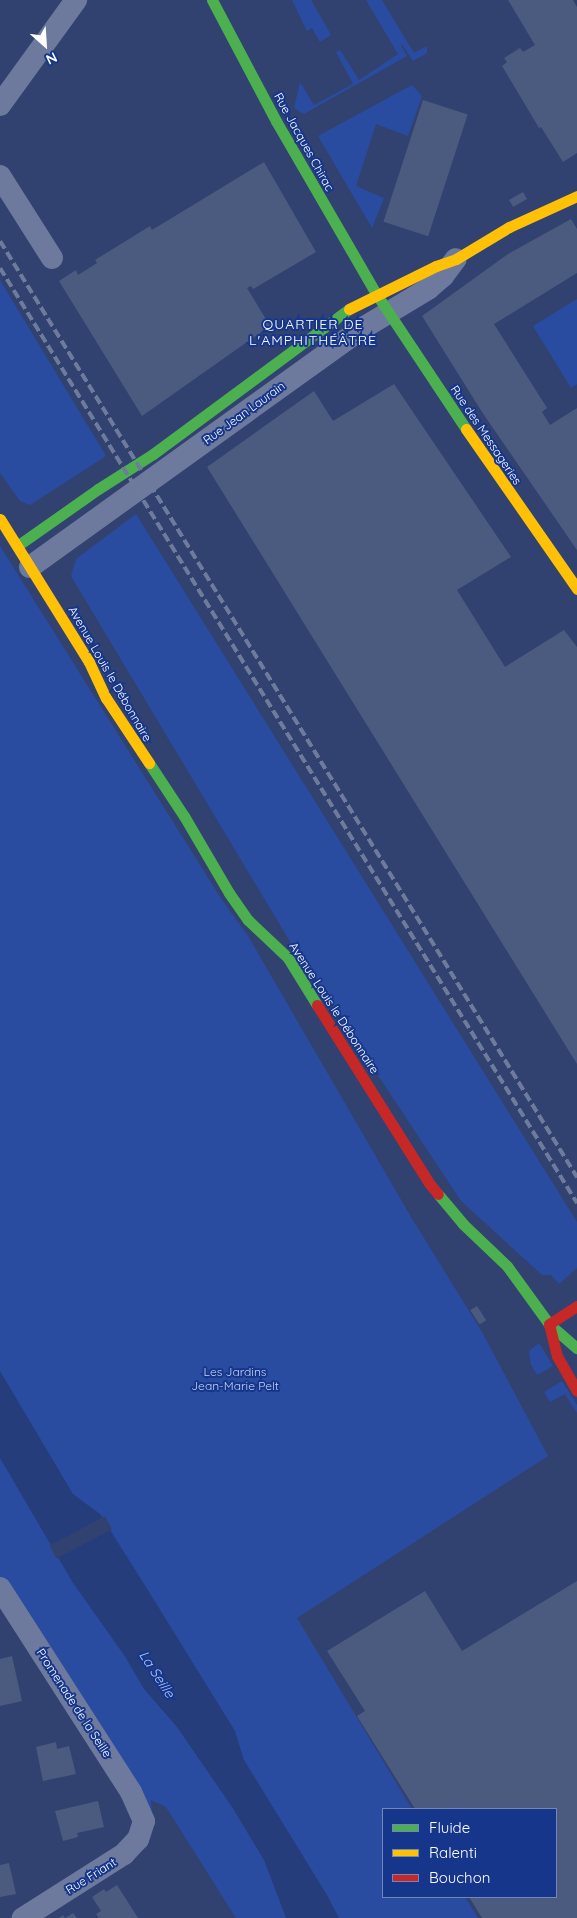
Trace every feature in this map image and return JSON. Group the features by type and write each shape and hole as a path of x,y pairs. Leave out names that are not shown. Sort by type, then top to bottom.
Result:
{"street":[{"path":"0,106 76,0"},
{"name":"Rue Jacques Chirac","path":"212,0 280,129 383,304"},
{"path":"0,176 52,258"},
{"name":"Rue Jean Laurain","path":"17,546 98,489 153,454 344,312 383,304 428,288 443,276 456,259 509,227 577,196"},
{"name":"Rue Jean Laurain","path":"30,567 345,341 383,304"},
{"name":"Rue des Messageries","path":"383,304 478,448 577,589"},
{"name":"Avenue Louis le Débonnaire","path":"0,520 89,662 106,698 184,816 235,902 248,920 288,958 429,1183 463,1224 507,1266 549,1324 577,1348"},
{"path":"549,1324 577,1306"},
{"name":"Avenue Louis le Débonnaire","path":"549,1324 557,1356 577,1391"},
{"name":"Promenade de la Seille","path":"0,1588 131,1792 144,1821"},
{"name":"Rue Friant","path":"23,1918 124,1854 138,1839 144,1821"}],"green space":[{"path":"292,0 311,0 331,35 320,42 312,28 307,31"},
{"path":"366,0 382,0 414,53 427,46 427,53 413,61 402,44 401,46 407,56 304,114 294,108 300,82 314,105 353,84 336,52 340,50 359,80 398,54"},
{"path":"412,85 422,96 408,136 376,124 356,186 384,198 372,228 318,136"},
{"path":"0,280 106,456 30,505 20,501 0,473"},
{"path":"577,299 577,384 571,388 533,326"},
{"path":"136,514 577,1222 577,1268 559,1284 551,1275 542,1275 461,1201 292,945 71,576 76,559"},
{"name":"Les Jardins Jean-Marie Pelt","path":"0,546 222,900 248,936 411,1217 482,1332 548,1456 297,1618 411,1808 382,1808 382,1898 466,1898 478,1918 236,1918 166,1807 151,1800 152,1814 0,1577"},
{"path":"539,1343 553,1366 537,1375 531,1365 529,1351"},
{"path":"562,1381 577,1405 577,1413 565,1394 550,1402 544,1392"}],"water":[{"name":"La Seille","path":"0,1371 73,1494 100,1514 146,1587 235,1731 244,1760 327,1895 339,1918 286,1918 264,1860 232,1807 177,1727 144,1689 124,1655 73,1583 0,1458"}],"pier":[{"path":"105,1516 112,1529 56,1559 49,1546"}],"building":[{"path":"508,0 573,0 577,7 577,153 563,162 541,127 539,128 502,66 507,62 504,58 520,48 523,52 535,45"},
{"path":"423,100 468,115 428,236 383,222"},
{"path":"264,162 316,252 253,289 251,286 247,288 270,326 142,416 59,281 76,270 78,275 97,263 95,260 150,226 152,230"},
{"path":"523,192 527,199 513,207 509,200"},
{"path":"571,219 577,229 577,273 494,324 547,408 542,412 550,425 577,408 577,550 482,412 422,316 508,254"},
{"path":"394,384 511,557 457,590 505,667 564,630 577,647 577,1064 207,467 314,391 333,421"},
{"path":"477,1306 486,1320 480,1325 470,1310"},
{"path":"577,1581 577,1918 482,1918 470,1898 557,1898 557,1808 414,1808 357,1716 365,1711 327,1651 425,1591 462,1651"},
{"path":"12,1656 22,1701 0,1706 0,1659"},
{"path":"56,1742 57,1749 69,1746 76,1774 43,1781 36,1747"},
{"path":"98,1801 104,1827 77,1833 78,1837 63,1841 55,1811"},
{"path":"9,1863 16,1894 0,1897 0,1865"},
{"path":"117,1885 138,1918 99,1918 96,1914 101,1911 92,1897 104,1889 106,1892"},
{"path":"73,1913 77,1918 65,1918"}],"railway":[{"path":"0,241 577,1177"},
{"path":"0,268 577,1203"}],"traffic: fast":[{"path":"212,0 276,121 377,295 466,429"},
{"path":"17,546 98,489 153,454 349,309"},
{"path":"149,763 184,816 229,893 248,920 288,958 317,1005"},
{"path":"438,1194 463,1224 507,1266 549,1324 577,1348"}],"traffic: slow":[{"path":"349,309 436,266 456,259 509,227 577,196"},
{"path":"466,429 577,589"},
{"path":"0,519 89,662 106,698 149,763"}],"traffic: jam":[{"path":"317,1005 429,1183 438,1194"},
{"path":"549,1324 577,1306"},
{"path":"549,1324 557,1356 577,1391"}],"district":[{"name":"QUARTIER DE L'AMPHITHÉÂTRE","path":"313,332"}]}
